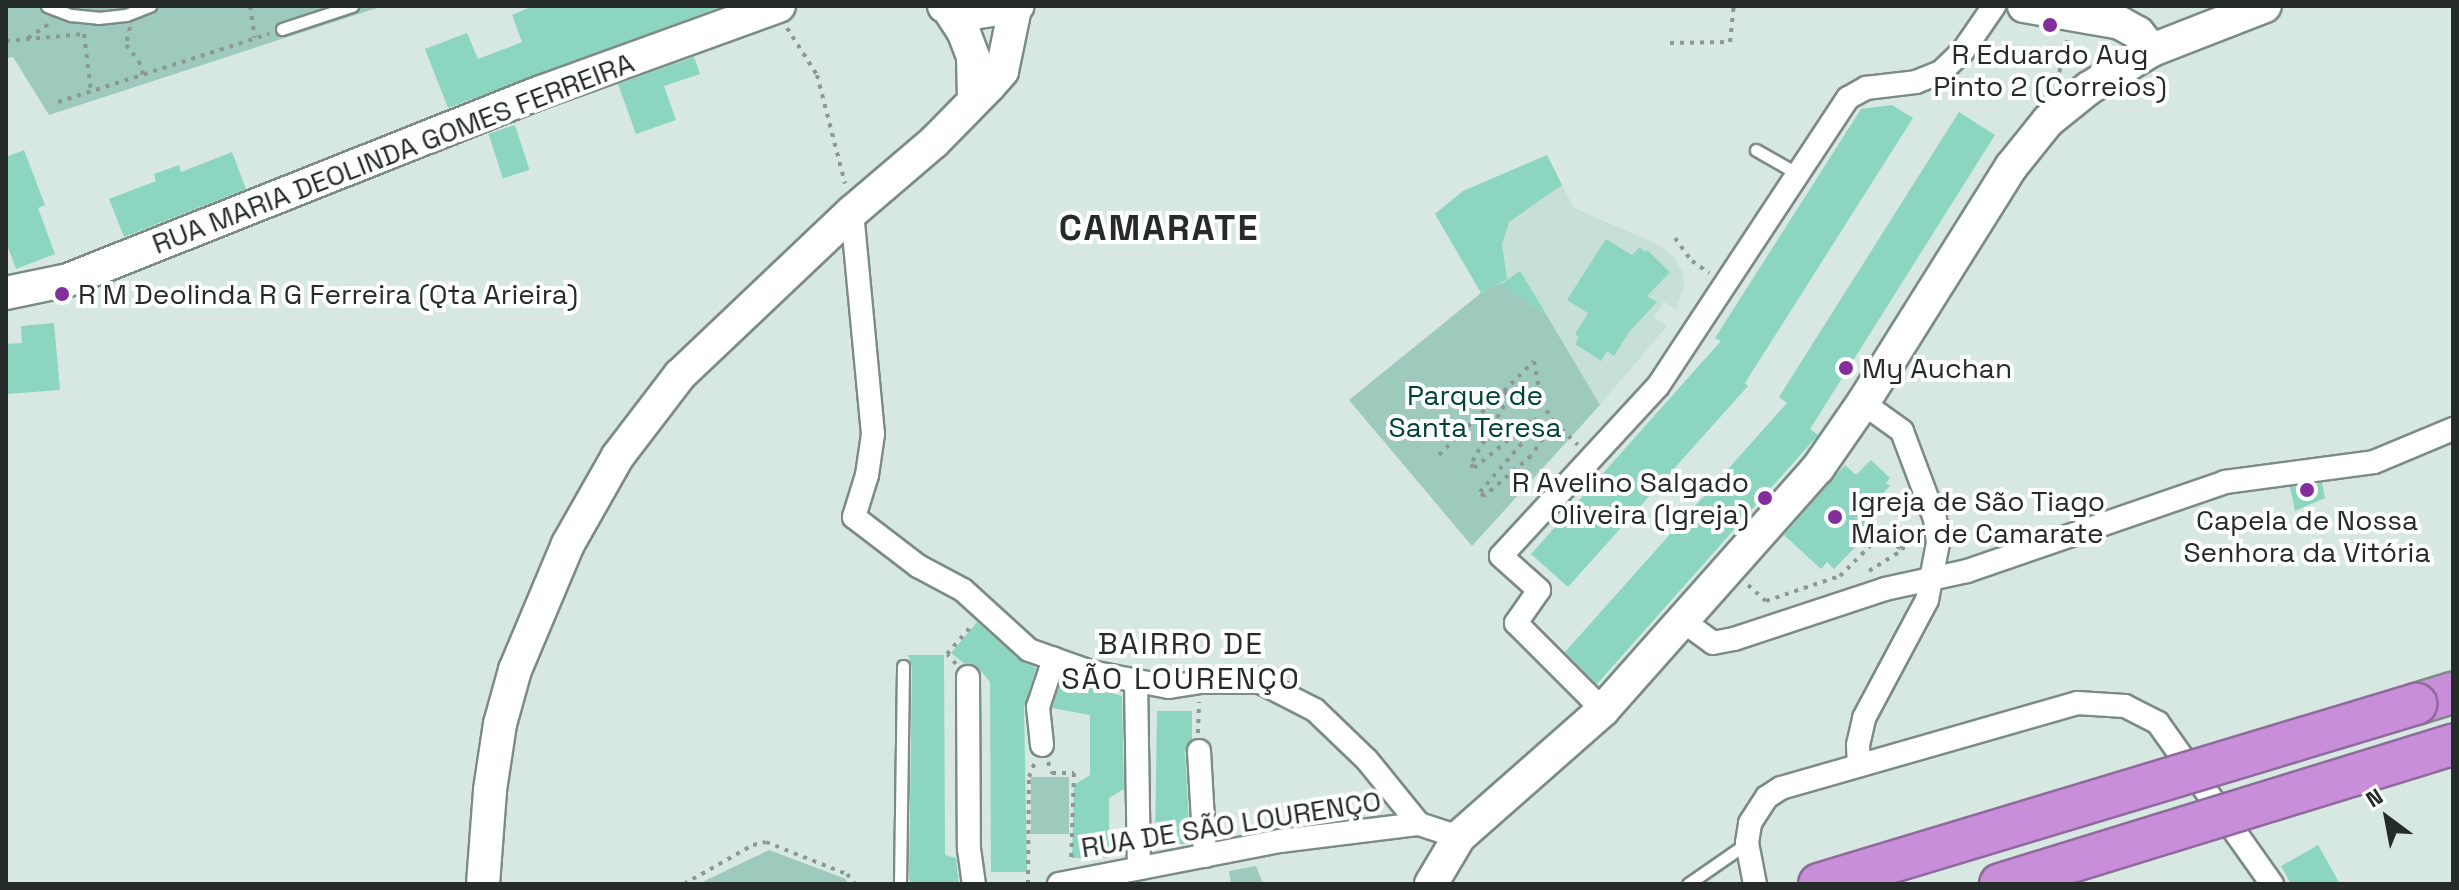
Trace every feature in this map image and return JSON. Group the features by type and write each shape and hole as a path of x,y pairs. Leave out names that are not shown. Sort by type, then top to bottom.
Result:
{"highway":[{"path":"1819,884 2453,693"},
{"path":"2000,884 2453,745"}],"street":[{"path":"1603,710 1516,623 1539,590 1501,556 1658,386 1848,98 1866,88 1916,82 1941,72 1963,51 1994,6"},
{"path":"2024,6 2087,13 2130,27 2152,50"},
{"path":"1431,884 1459,837 1603,710 1818,468 1863,403 2011,167 2048,121 2089,88 2152,50 2265,6"},
{"path":"483,884 490,790 500,724 537,611 568,544 618,456 680,375 852,212 934,142 1002,71 1016,7 973,13 946,7"},
{"path":"946,7 964,33 973,57 974,97"},
{"name":"RUA MARIA DEOLINDA GOMES FERREIRA","path":"6,293 68,280 541,92 763,10"},
{"path":"852,212 873,434 867,475 854,517 918,566 963,590 1029,650 1091,672 1169,687 1200,682 1260,682 1315,710 1367,760 1419,824"},
{"path":"1859,765 1859,733 1864,718 1916,627 1934,578 1938,543 1935,519 1908,442 1896,423 1863,403"},
{"path":"1683,621 1704,639 1722,642 1885,589 1967,571 2225,482 2374,462 2453,429"},
{"path":"1042,745 1038,707 1054,659"},
{"path":"968,677 969,849 974,884"},
{"path":"1136,681 1139,868"},
{"path":"1755,884 1747,843 1750,823 1767,797 1781,788 2077,703 2125,706 2158,723 2272,884"},
{"path":"1199,751 1205,856"},
{"name":"RUA DE SÃO LOURENÇO","path":"1064,883 1280,841 1419,824 1459,837"}],"lane":[{"path":"47,6 65,13 98,18 126,15 150,6"},
{"path":"282,29 352,6"},
{"path":"1756,150 1798,174"},
{"path":"900,884 903,666"},
{"path":"1688,884 1747,843"}],"path":[{"path":"250,6 255,38"},
{"path":"1670,43 1730,42 1734,6"},
{"path":"763,10 793,34 817,75 852,212"},
{"path":"26,39 65,13"},
{"path":"2056,84 2087,13"},
{"path":"126,15 130,30 126,45 139,61 143,75"},
{"path":"58,102 282,29"},
{"path":"6,41 84,34 91,91"},
{"path":"1675,238 1692,261"},
{"path":"1439,455 1534,361 1541,402 1554,422 1592,458"},
{"path":"1504,391 1509,397 1471,464 1474,468 1534,419 1539,423 1480,492 1484,496 1531,456 1554,422"},
{"path":"1902,530 1903,550"},
{"path":"1730,568 1766,601 1840,576 1880,536 1903,550"},
{"path":"1883,562 1903,550"},
{"path":"947,654 984,610"},
{"path":"1199,751 1200,682"},
{"path":"1042,745 1052,773 1074,773 1064,883"},
{"path":"1028,884 1029,777 1042,745"},
{"path":"684,884 753,845 766,842 847,874 855,884"}],"shaded area":[{"path":"1547,155 1574,208 1659,245 1673,256 1683,273 1684,287 1676,309 1664,302 1654,317 1667,326 1600,405 1546,314 1500,283 1481,293 1435,214 1463,191"}],"green space":[{"path":"6,6 383,6 49,115 13,57 6,58"},
{"name":"Parque de Santa Teresa","path":"1500,283 1546,314 1600,405 1472,546 1349,400 1481,293"},
{"path":"1031,777 1069,777 1069,834 1031,834"},
{"path":"769,850 846,879 847,884 698,884"},
{"path":"1256,866 1263,884 1231,884 1229,871"}],"building":[{"path":"533,6 723,6 448,108 425,49 467,33 478,59 522,42 512,15"},
{"path":"694,57 700,74 664,86 676,120 636,134 618,84"},
{"path":"1892,105 1913,118 1745,383 1748,386 1568,587 1531,554 1721,341 1715,338 1861,109"},
{"path":"1959,112 1995,135 1810,429 1818,435 1597,684 1565,652 1787,403 1779,397"},
{"path":"515,125 530,170 503,178 488,134"},
{"path":"24,150 45,205 38,208 55,254 16,269 6,242 6,157"},
{"path":"232,152 246,189 124,237 109,199 156,181 154,174 179,165 181,172"},
{"path":"1547,155 1562,185 1509,222 1502,244 1507,279 1481,293 1435,214 1463,191"},
{"path":"1606,239 1632,255 1640,247 1645,252 1647,250 1670,272 1647,296 1657,302 1629,332 1614,356 1607,351 1601,361 1575,344 1579,337 1575,334 1588,313 1567,300"},
{"path":"1520,271 1546,314 1501,284"},
{"path":"54,323 60,390 6,394 6,344 22,343 21,326"},
{"name":"Igreja de São Tiago Maior de Camarate","path":"1871,460 1890,478 1886,483 1890,486 1880,496 1886,502 1858,532 1864,538 1834,569 1827,562 1821,569 1784,535 1845,465 1856,475"},
{"name":"Capela de Nossa Senhora da Vitória","path":"2322,483 2325,498 2295,511 2290,487"},
{"path":"977,622 1020,660 1036,668 1024,708 1027,872 991,872 990,682 976,665 965,664 951,653"},
{"path":"908,655 944,655 945,855 956,858 959,884 912,884 909,879 912,666"},
{"path":"1062,678 1122,696 1124,789 1109,798 1109,858 1072,858 1074,785 1090,775 1090,715 1052,708"},
{"path":"1157,711 1192,711 1192,739 1185,752 1190,844 1155,844"},
{"path":"2318,845 2340,884 2291,884 2281,866"}],"place":[{"name":"R Eduardo Aug Pinto 2 (Correios)","path":"2050,25"},
{"name":"R M Deolinda R G Ferreira (Qta Arieira)","path":"62,294"},
{"name":"My Auchan","path":"1846,368"},
{"name":"Capela de Nossa Senhora da Vitória","path":"2307,490"},
{"name":"R Avelino Salgado Oliveira (Igreja)","path":"1765,498"},
{"name":"Igreja de São Tiago Maior de Camarate","path":"1835,517"}],"district":[{"name":"CAMARATE","path":"1159,229"},
{"name":"BAIRRO DE SÃO LOURENÇO","path":"1181,661"}]}
